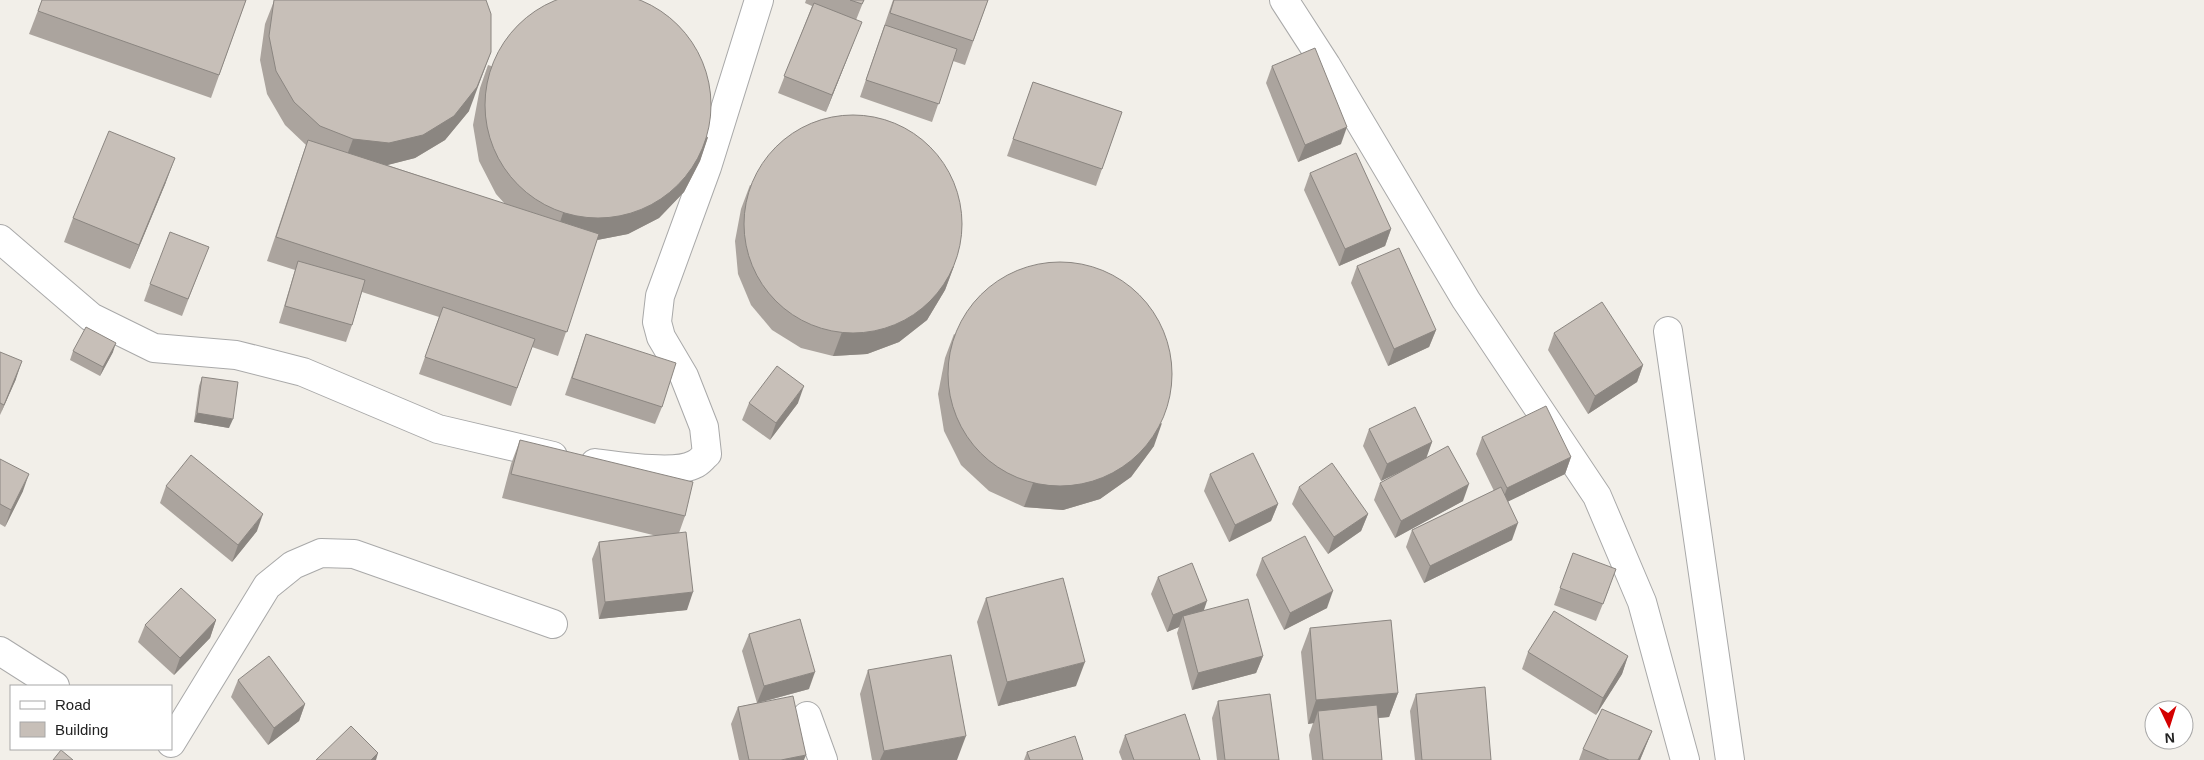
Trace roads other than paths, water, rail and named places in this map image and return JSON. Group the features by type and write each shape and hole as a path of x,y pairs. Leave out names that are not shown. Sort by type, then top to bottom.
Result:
{"street":[{"path":"0,239 91,317 154,348 236,355 303,372 438,429 546,455 625,467 669,469 695,465 707,454 704,428 684,376 661,337 657,322 660,296 707,167 759,0"},
{"path":"1284,0 1326,65 1466,300 1597,496 1642,602 1685,760"},
{"path":"1668,331 1730,760"},
{"path":"172,740 267,586 293,565 321,553 354,554 553,624"},
{"path":"0,651 53,685"},
{"path":"807,716 823,760"}]}
